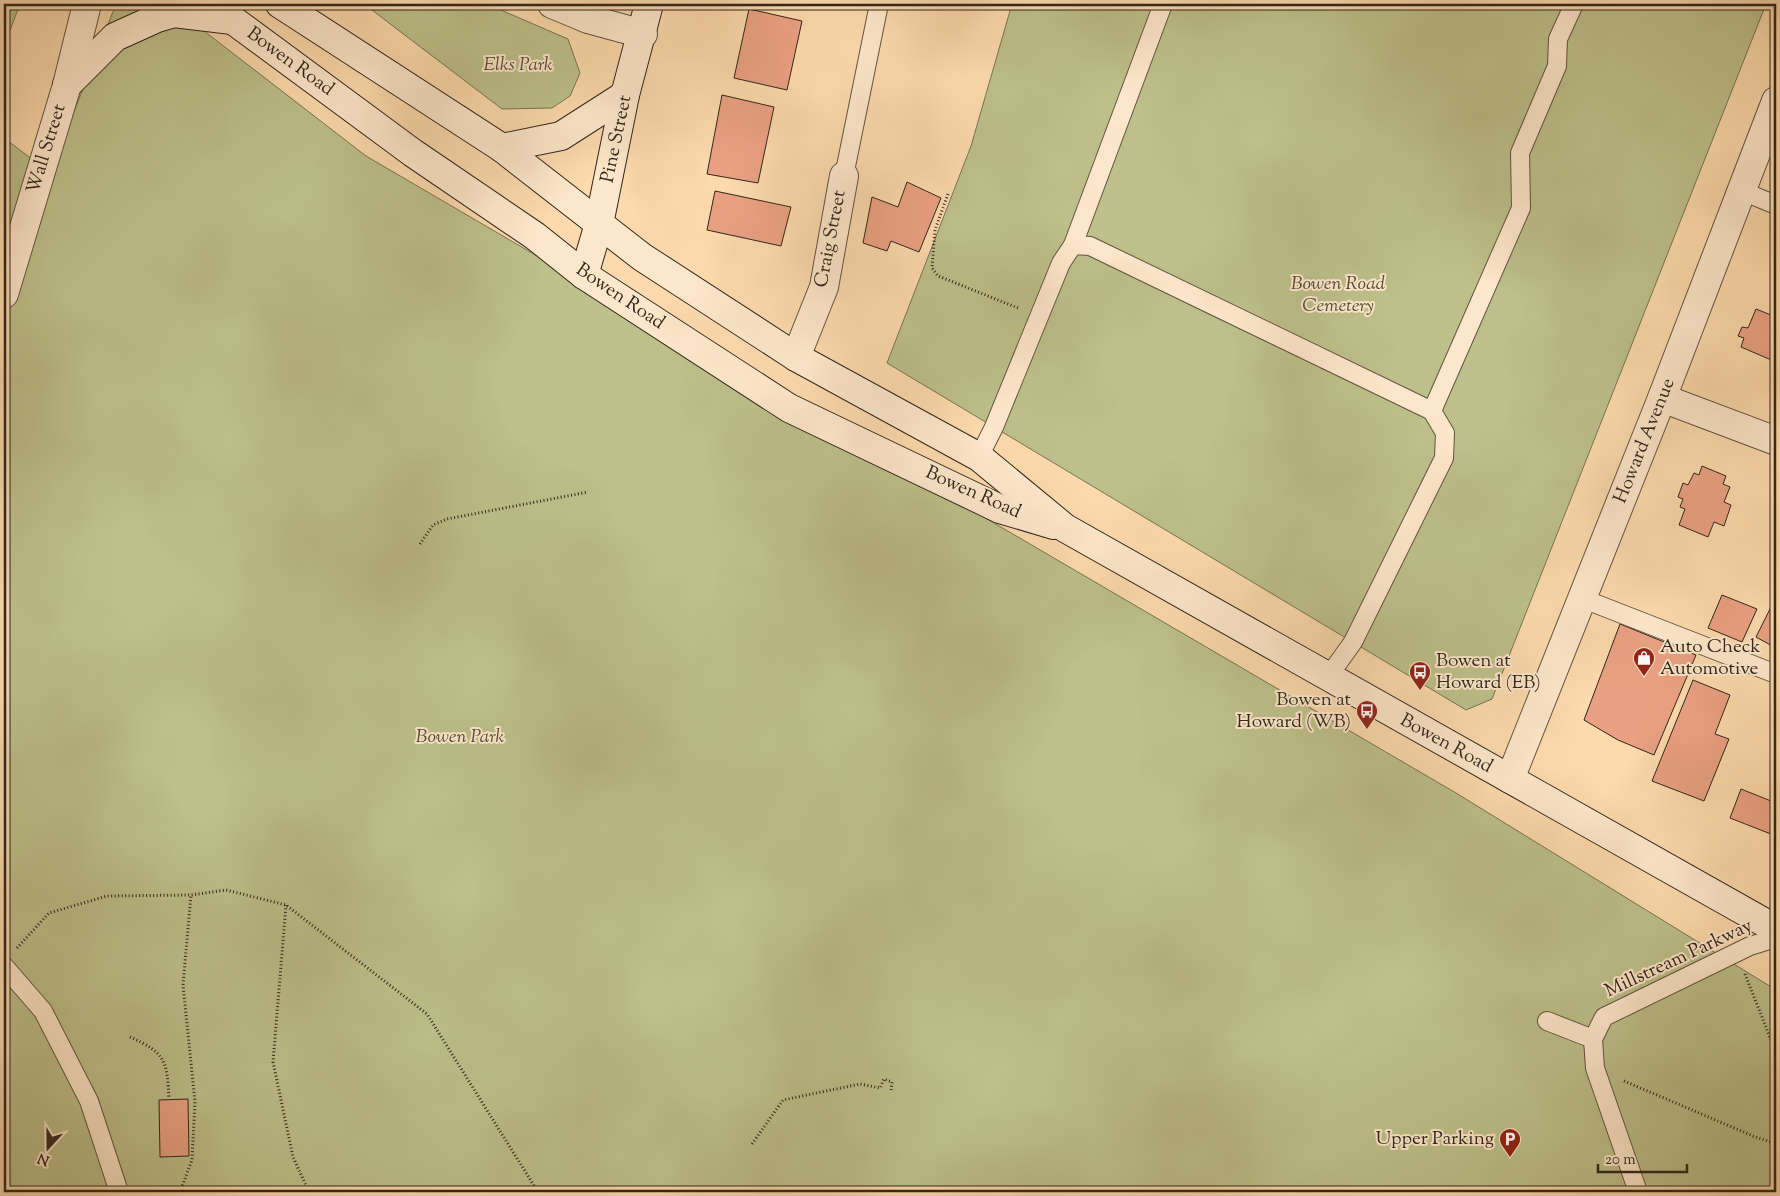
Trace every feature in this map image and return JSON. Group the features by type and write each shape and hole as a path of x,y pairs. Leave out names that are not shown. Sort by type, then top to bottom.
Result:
{"main road":[{"name":"Wall Street","path":"4,294 67,85 87,4"},
{"name":"Bowen Road","path":"211,4 413,153 535,236 584,275 789,408 1000,509 1065,528"},
{"name":"Bowen Road","path":"280,4 502,148 642,256 796,357 979,458 1065,528 1776,929"},
{"path":"552,4 588,19 643,34"},
{"name":"Pine Street","path":"584,275 599,224 626,95 643,34 649,4"},
{"path":"67,85 115,37 157,18 174,14 233,20"},
{"path":"502,148 561,136 626,95"},
{"name":"Howard Avenue","path":"1510,779 1662,398 1776,101"},
{"name":"Craig Street","path":"796,357 824,287 844,176"},
{"path":"1662,398 1776,441"}],"lane":[{"path":"844,176 879,4"},
{"path":"979,458 994,427 1061,263 1073,245 1163,4"},
{"path":"1432,411 1521,208 1520,153 1557,66 1558,39 1574,4"},
{"path":"1742,191 1776,205"},
{"path":"1073,245 1090,246 1432,411 1445,433 1444,458 1353,642 1328,677"},
{"path":"1581,598 1776,674"},
{"name":"Millstream Parkway","path":"1638,1192 1595,1068 1594,1039 1604,1017 1737,952 1776,938"},
{"path":"7,961 43,1011 88,1101 119,1192"},
{"path":"1547,1021 1594,1039"}],"path":[{"path":"948,194 935,230 932,268 938,276 1039,316"},
{"path":"420,544 433,525 447,519 588,492"},
{"path":"7,961 49,913 107,896 191,895 226,890 286,905 428,1014 538,1192"},
{"path":"180,1192 192,1160 194,1102 183,986 191,895"},
{"path":"286,905 274,1062 292,1157 309,1192"},
{"path":"1737,952 1776,1053"},
{"path":"130,1037 152,1047 166,1066 169,1099"},
{"path":"1595,1068 1753,1136 1776,1144"},
{"path":"752,1144 783,1100 860,1084 880,1088 884,1079 892,1082 891,1090"}],"green space":[{"path":"4,4 20,4 4,46"},
{"name":"Bowen Park","path":"116,4 169,4 366,156 1456,793 1776,990 1776,1192 4,1192 4,138 50,173"},
{"name":"Elks Park","path":"364,4 487,4 568,39 580,73 570,96 552,108 502,109"},
{"name":"Bowen Road Cemetery","path":"1012,4 1766,4 1492,699 1466,710 887,363 971,146"}],"building":[{"path":"749,9 802,21 787,90 734,78"},
{"path":"722,95 774,107 758,183 707,174"},
{"path":"907,182 941,198 919,252 891,241 887,251 863,243 872,197 898,207"},
{"path":"715,191 791,207 781,246 707,230"},
{"path":"1756,309 1776,317 1776,362 1741,347 1744,338 1738,336 1742,327 1748,328"},
{"path":"1702,466 1726,476 1723,484 1730,487 1724,502 1731,505 1724,526 1714,522 1708,537 1679,525 1685,509 1680,507 1683,499 1678,497 1683,483 1688,485 1694,473 1699,475"},
{"path":"1722,595 1757,609 1742,642 1708,628"},
{"path":"1772,605 1776,607 1776,648 1756,637"},
{"name":"Auto Check Automotive","path":"1620,624 1696,655 1654,755 1618,740 1584,720"},
{"path":"1693,680 1730,695 1715,734 1729,739 1704,801 1652,781"},
{"path":"1741,789 1776,803 1776,836 1730,818"},
{"path":"188,1099 189,1156 160,1157 159,1100"}],"place":[{"name":"Auto Check Automotive","path":"1644,677"},
{"name":"Bowen at Howard (EB)","path":"1420,691"},
{"name":"Bowen at Howard (WB)","path":"1367,730"},
{"name":"Upper Parking","path":"1510,1158"}]}
